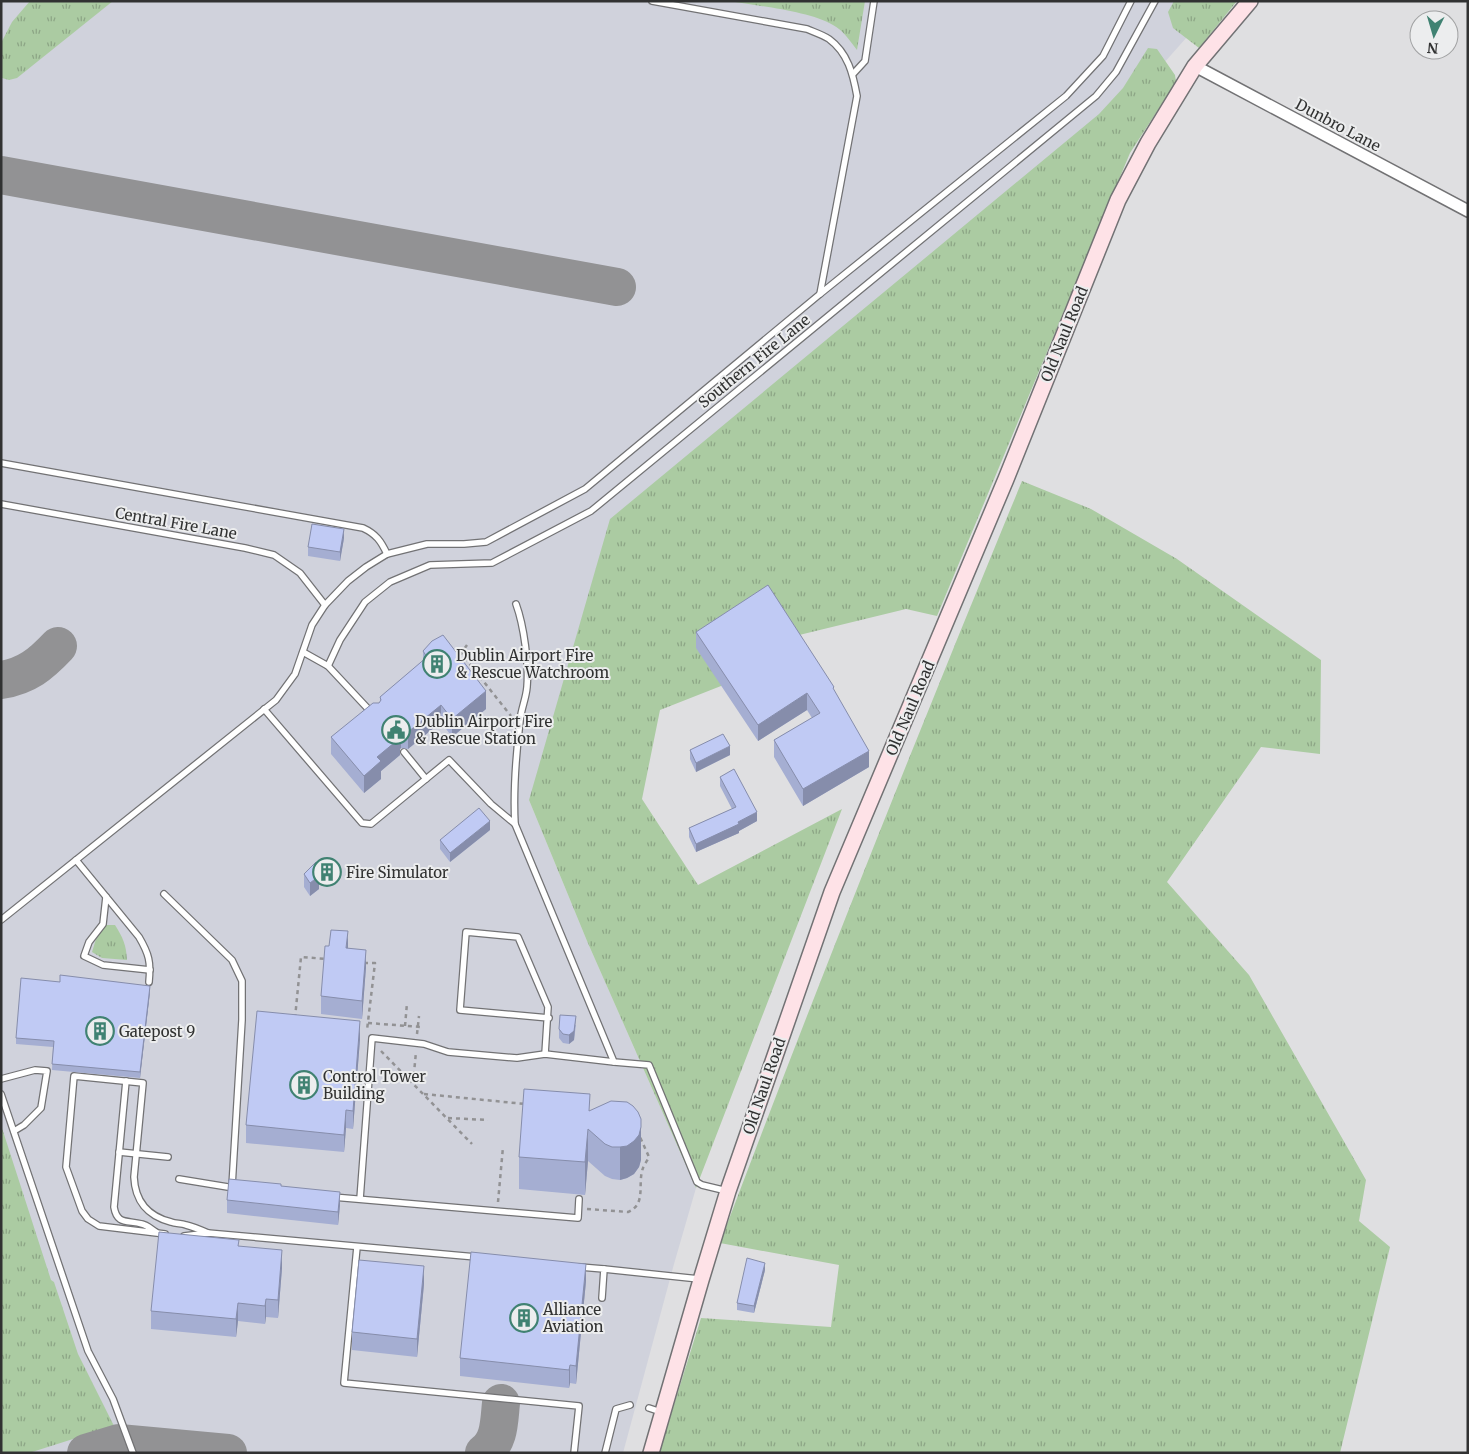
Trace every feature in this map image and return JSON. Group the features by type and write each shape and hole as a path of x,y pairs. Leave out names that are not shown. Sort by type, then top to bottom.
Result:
{"main road":[{"name":"Old Naul Road","path":"651,1453 656,1410 701,1280 728,1191 832,892 1006,479 1118,200 1148,144 1195,66 1250,1"}],"street":[{"name":"Dunbro Lane","path":"1195,66 1468,211"}],"lane":[{"path":"652,1 807,30 829,39 843,53 853,74 857,96 820,294"},
{"path":"853,74 865,62 874,1"},
{"path":"1,920 276,700 295,674 312,625 325,605 348,581 387,554 427,544 486,542 585,489 820,294 1066,96 1102,56 1131,1"},
{"name":"Southern Fire Lane","path":"328,666 340,640 365,602 390,582 430,565 492,563 591,511 1096,96 1116,72 1155,1"},
{"path":"1,463 363,528 380,540 387,554"},
{"name":"Central Fire Lane","path":"1,504 245,548 274,555 300,572 325,605"},
{"path":"516,604 520,616 528,664 527,689 520,718 514,801 515,824 614,1062"},
{"path":"303,652 328,666 376,718"},
{"path":"264,709 362,823 371,824 449,760 491,804 515,824"},
{"path":"404,752 426,779"},
{"path":"76,860 147,950 150,959 149,982"},
{"path":"164,894 232,960 242,981 232,1188"},
{"path":"106,897 102,924 89,942 84,956 103,965 150,970"},
{"path":"545,1054 549,1018 548,1007 518,936 466,932 460,1010 549,1018"},
{"path":"360,1199 372,1038 424,1044 448,1052 516,1058 545,1054 649,1065 697,1182 728,1191"},
{"path":"1,1078 35,1070 47,1071 41,1108 24,1125 14,1131"},
{"path":"208,1233 186,1224 160,1219 150,1213 143,1205 134,1189 143,1083 74,1076 66,1167 82,1211 88,1219 99,1226 184,1236 208,1233 480,1257"},
{"path":"126,1081 114,1207 116,1214 124,1221 143,1224 158,1233"},
{"path":"1,1094 88,1351 114,1399 133,1453"},
{"path":"119,1152 168,1157"},
{"path":"180,1179 241,1188"},
{"path":"330,1196 578,1218 579,1199"},
{"path":"357,1247 344,1383 579,1406 574,1453"},
{"path":"575,1266 701,1280"},
{"path":"602,1298 604,1269"},
{"path":"604,1453 616,1409 630,1405"}],"path":[{"path":"467,645 461,653 513,718"},
{"path":"481,679 489,672"},
{"path":"294,1025 301,957 329,959"},
{"path":"356,962 375,963 367,1030 372,1038 384,1055 472,1144"},
{"path":"405,1026 407,1002"},
{"path":"368,1023 421,1027"},
{"path":"424,1094 532,1104"},
{"path":"448,1118 488,1120"},
{"path":"578,1209 628,1212 634,1209 639,1202 642,1169 648,1158 637,1131"},
{"path":"498,1211 503,1147"}],"shaded area":[{"path":"1,1 1219,1 1139,91 529,800 587,941 696,1188 623,1453 1,1453"}],"green space":[{"path":"30,1 113,1 17,78 9,80 2,78 1,43 12,22"},
{"path":"729,1 865,1 857,50 840,30 823,20 783,10"},
{"path":"1174,1 1237,1 1199,48 1173,28 1168,12"},
{"path":"1148,48 1157,49 1175,75 1176,82 1130,153 937,616 906,609 791,637 721,686 660,710 642,799 698,885 842,809 696,1188 587,941 529,800 610,519 1099,114 1123,88"},
{"path":"1022,481 1091,509 1177,559 1321,660 1320,754 1261,747 1167,882 1249,975 1366,1180 1359,1221 1390,1247 1340,1453 659,1453 701,1318 831,1327 839,1265 720,1243 868,861"},
{"path":"106,925 115,925 118,930 125,945 127,960 102,958 92,952 96,939"},
{"path":"1,1125 51,1280 54,1282 78,1354 114,1426 29,1453 1,1453"}],"building":[{"path":"312,524 344,529 340,552 308,547"},
{"path":"768,585 834,687 869,751 803,789 774,740 820,713 807,693 758,725 696,632"},
{"name":"Dublin Airport Fire & Rescue Station","path":"443,635 486,691 452,719 441,705 408,732 401,731 400,738 377,757 381,761 364,776 331,737 373,703 379,703 380,697 427,657 423,651 432,641"},
{"path":"723,734 730,746 696,763 690,750"},
{"path":"734,769 757,812 738,822 739,824 696,844 689,828 736,807 720,777"},
{"path":"479,808 490,821 450,853 440,840"},
{"path":"316,862 319,876 310,883 304,874"},
{"path":"331,930 348,931 346,948 366,950 362,1001 321,996 325,946 329,946"},
{"name":"Gatepost 9","path":"60,975 150,986 140,1072 52,1064 54,1041 16,1038 21,978 60,982"},
{"name":"Control Tower Building","path":"257,1011 360,1021 353,1111 346,1110 344,1135 246,1125"},
{"path":"560,1015 576,1016 574,1031 569,1035 563,1034 559,1029"},
{"path":"524,1089 590,1094 589,1111 611,1101 627,1102 638,1112 641,1119 639,1135 627,1146 612,1147 605,1144 588,1129 585,1162 519,1157"},
{"path":"229,1179 340,1192 338,1212 227,1200"},
{"path":"159,1232 239,1240 238,1246 282,1250 278,1300 266,1299 265,1306 238,1303 236,1319 151,1311"},
{"name":"Alliance Aviation","path":"471,1252 586,1264 576,1366 570,1365 569,1370 460,1358"},
{"path":"747,1258 765,1263 754,1306 737,1303"},
{"path":"359,1260 424,1266 417,1339 352,1332"}],"taxiway":[{"path":"1,175 617,287"},
{"path":"1,680 18,676 33,668 58,646"},
{"path":"484,1453 496,1437 501,1403"},
{"path":"86,1453 119,1443 228,1453"}],"place":[{"name":"Dublin Airport Fire & Rescue Watchroom","path":"437,664"},
{"name":"Dublin Airport Fire & Rescue Station","path":"396,730"},
{"name":"Fire Simulator","path":"327,872"},
{"name":"Gatepost 9","path":"100,1031"},
{"name":"Control Tower Building","path":"304,1085"},
{"name":"Alliance Aviation","path":"524,1318"}]}
